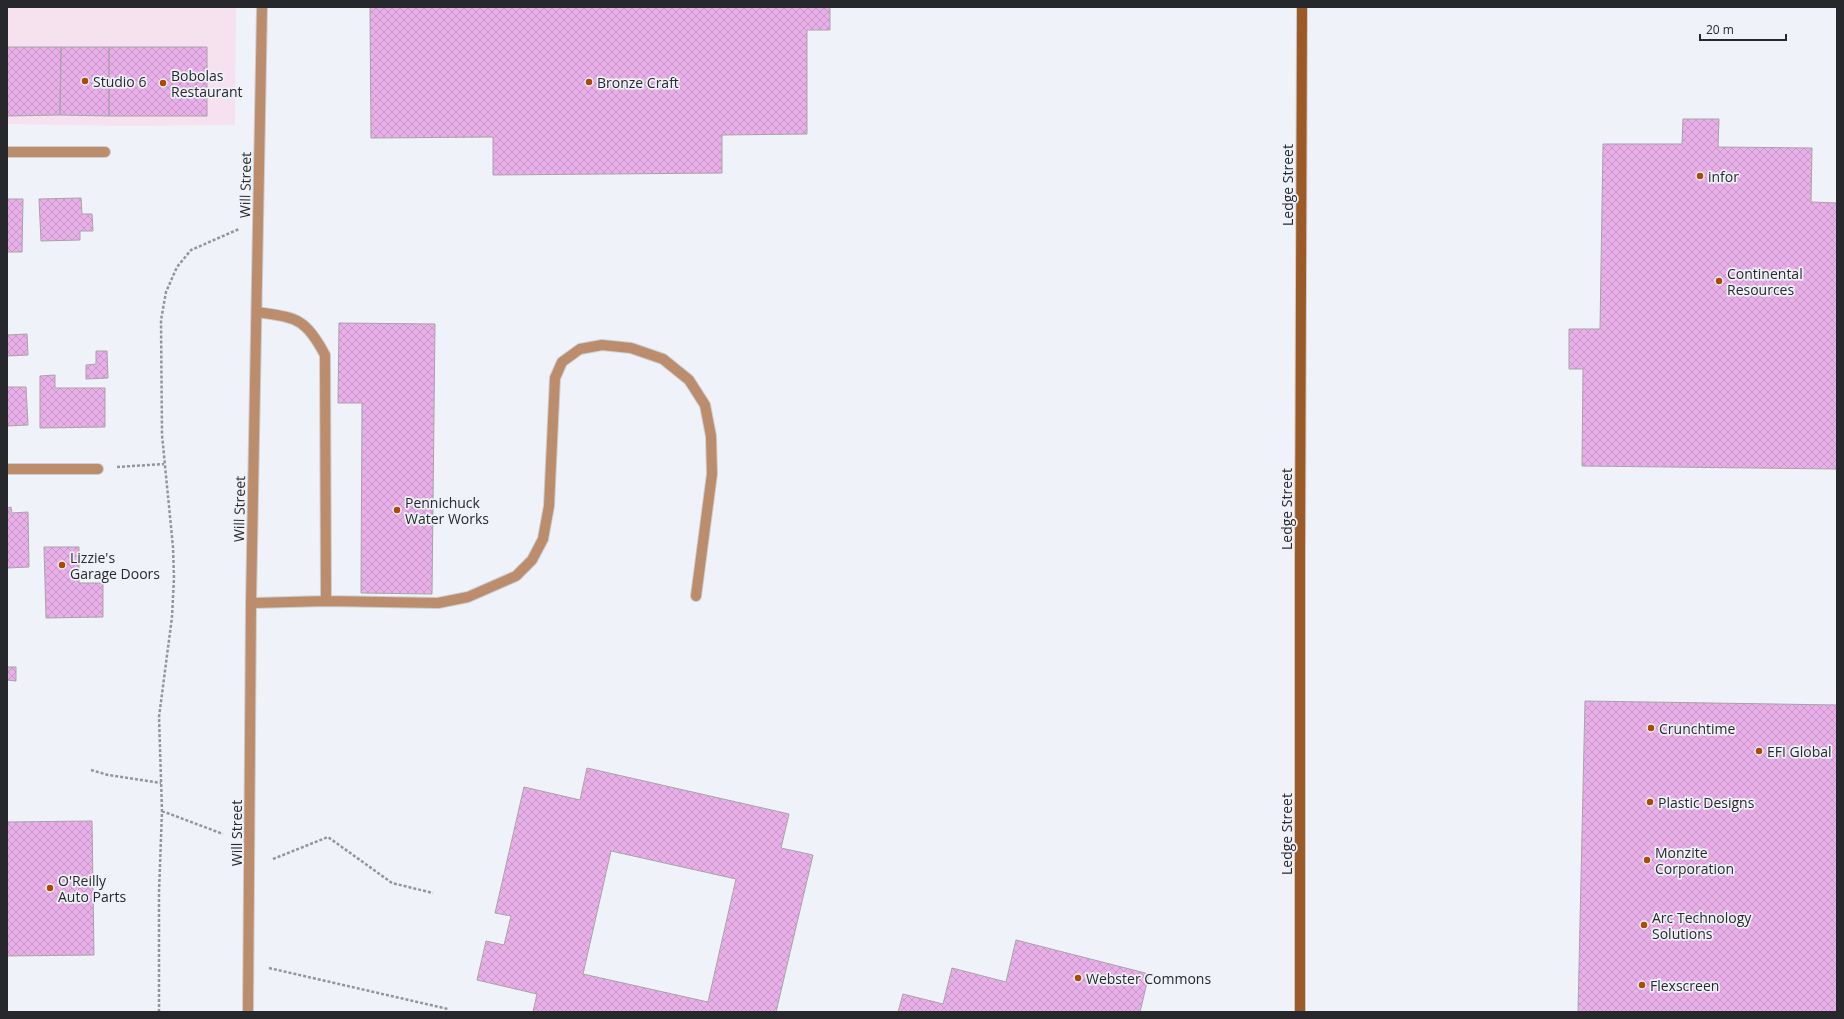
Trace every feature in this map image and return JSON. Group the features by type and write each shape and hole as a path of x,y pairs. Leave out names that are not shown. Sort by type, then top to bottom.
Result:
{"street":[{"name":"Will Street","path":"248,1012 251,602 262,7"},
{"name":"Ledge Street","path":"1300,1012 1302,7"},
{"path":"7,152 105,152"},
{"path":"257,312 288,317 301,322 315,336 325,354 326,601"},
{"path":"251,602 326,601 438,603 468,597 516,576 532,560 543,539 549,506 555,378 562,362 580,349 602,345 631,348 663,359 689,380 704,405 711,436 712,474 696,596"},
{"path":"7,469 98,469"}],"path":[{"path":"159,1012 159,892 162,811 160,717 172,617 174,578 173,547 164,464 160,355 161,320 166,292 177,268 191,250 218,237 258,222"},
{"path":"98,469 164,464"},
{"path":"91,770 108,776 161,783"},
{"path":"162,811 223,834"},
{"path":"274,859 328,837 392,883 432,893"},
{"path":"248,963 448,1009"}],"shaded area":[{"path":"7,7 236,7 235,125 126,126 7,124"}],"building":[{"name":"Bronze Craft","path":"370,7 830,7 830,30 807,30 807,134 722,135 722,173 493,175 493,137 371,138"},
{"path":"7,47 61,47 60,115 7,116"},
{"name":"Studio 6","path":"61,47 109,47 109,116 60,115"},
{"path":"109,47 207,47 207,116 109,116"},
{"name":"Continental Resources","path":"1683,119 1719,119 1718,147 1812,148 1811,202 1837,203 1837,469 1582,466 1583,369 1569,369 1569,329 1600,329 1603,144 1682,144"},
{"path":"81,198 82,214 92,214 93,231 80,231 80,240 41,241 39,199"},
{"path":"7,199 23,199 22,252 7,252"},
{"name":"Pennichuck Water Works","path":"339,323 435,324 432,594 361,593 362,403 338,403"},
{"path":"27,334 28,355 7,356 7,335"},
{"path":"96,351 107,351 108,378 86,379 86,365 96,364"},
{"path":"55,375 55,388 105,388 105,427 40,428 40,376"},
{"path":"7,387 26,387 28,425 7,426"},
{"path":"11,507 12,513 28,512 29,567 7,568 7,508"},
{"name":"Lizzie's Garage Doors","path":"44,547 79,547 79,583 103,583 103,617 46,618"},
{"path":"7,667 16,667 16,681 7,680"},
{"path":"1585,701 1837,705 1837,1012 1578,1012"},
{"path":"587,768 789,814 781,848 813,855 776,1012 533,1012 537,994 477,980 486,941 504,945 511,916 495,913 524,787 580,800","holes":["611,851 736,879 708,1002 583,974"]},
{"name":"O'Reilly Auto Parts","path":"92,821 94,955 7,956 7,822"},
{"name":"Webster Commons","path":"1016,940 1149,974 1140,1012 898,1012 903,994 943,1004 952,968 1006,982"}],"place":[{"name":"Studio 6","path":"85,81"},
{"name":"Bronze Craft","path":"589,82"},
{"name":"Bobolas Restaurant","path":"163,83"},
{"name":"infor","path":"1700,176"},
{"name":"Continental Resources","path":"1719,281"},
{"name":"Pennichuck Water Works","path":"397,510"},
{"name":"Lizzie's Garage Doors","path":"62,565"},
{"name":"Crunchtime","path":"1651,728"},
{"name":"EFI Global","path":"1759,751"},
{"name":"Plastic Designs","path":"1650,802"},
{"name":"Monzite Corporation","path":"1647,860"},
{"name":"O'Reilly Auto Parts","path":"50,888"},
{"name":"Arc Technology Solutions","path":"1644,925"},
{"name":"Webster Commons","path":"1078,978"},
{"name":"Flexscreen","path":"1642,985"}]}
